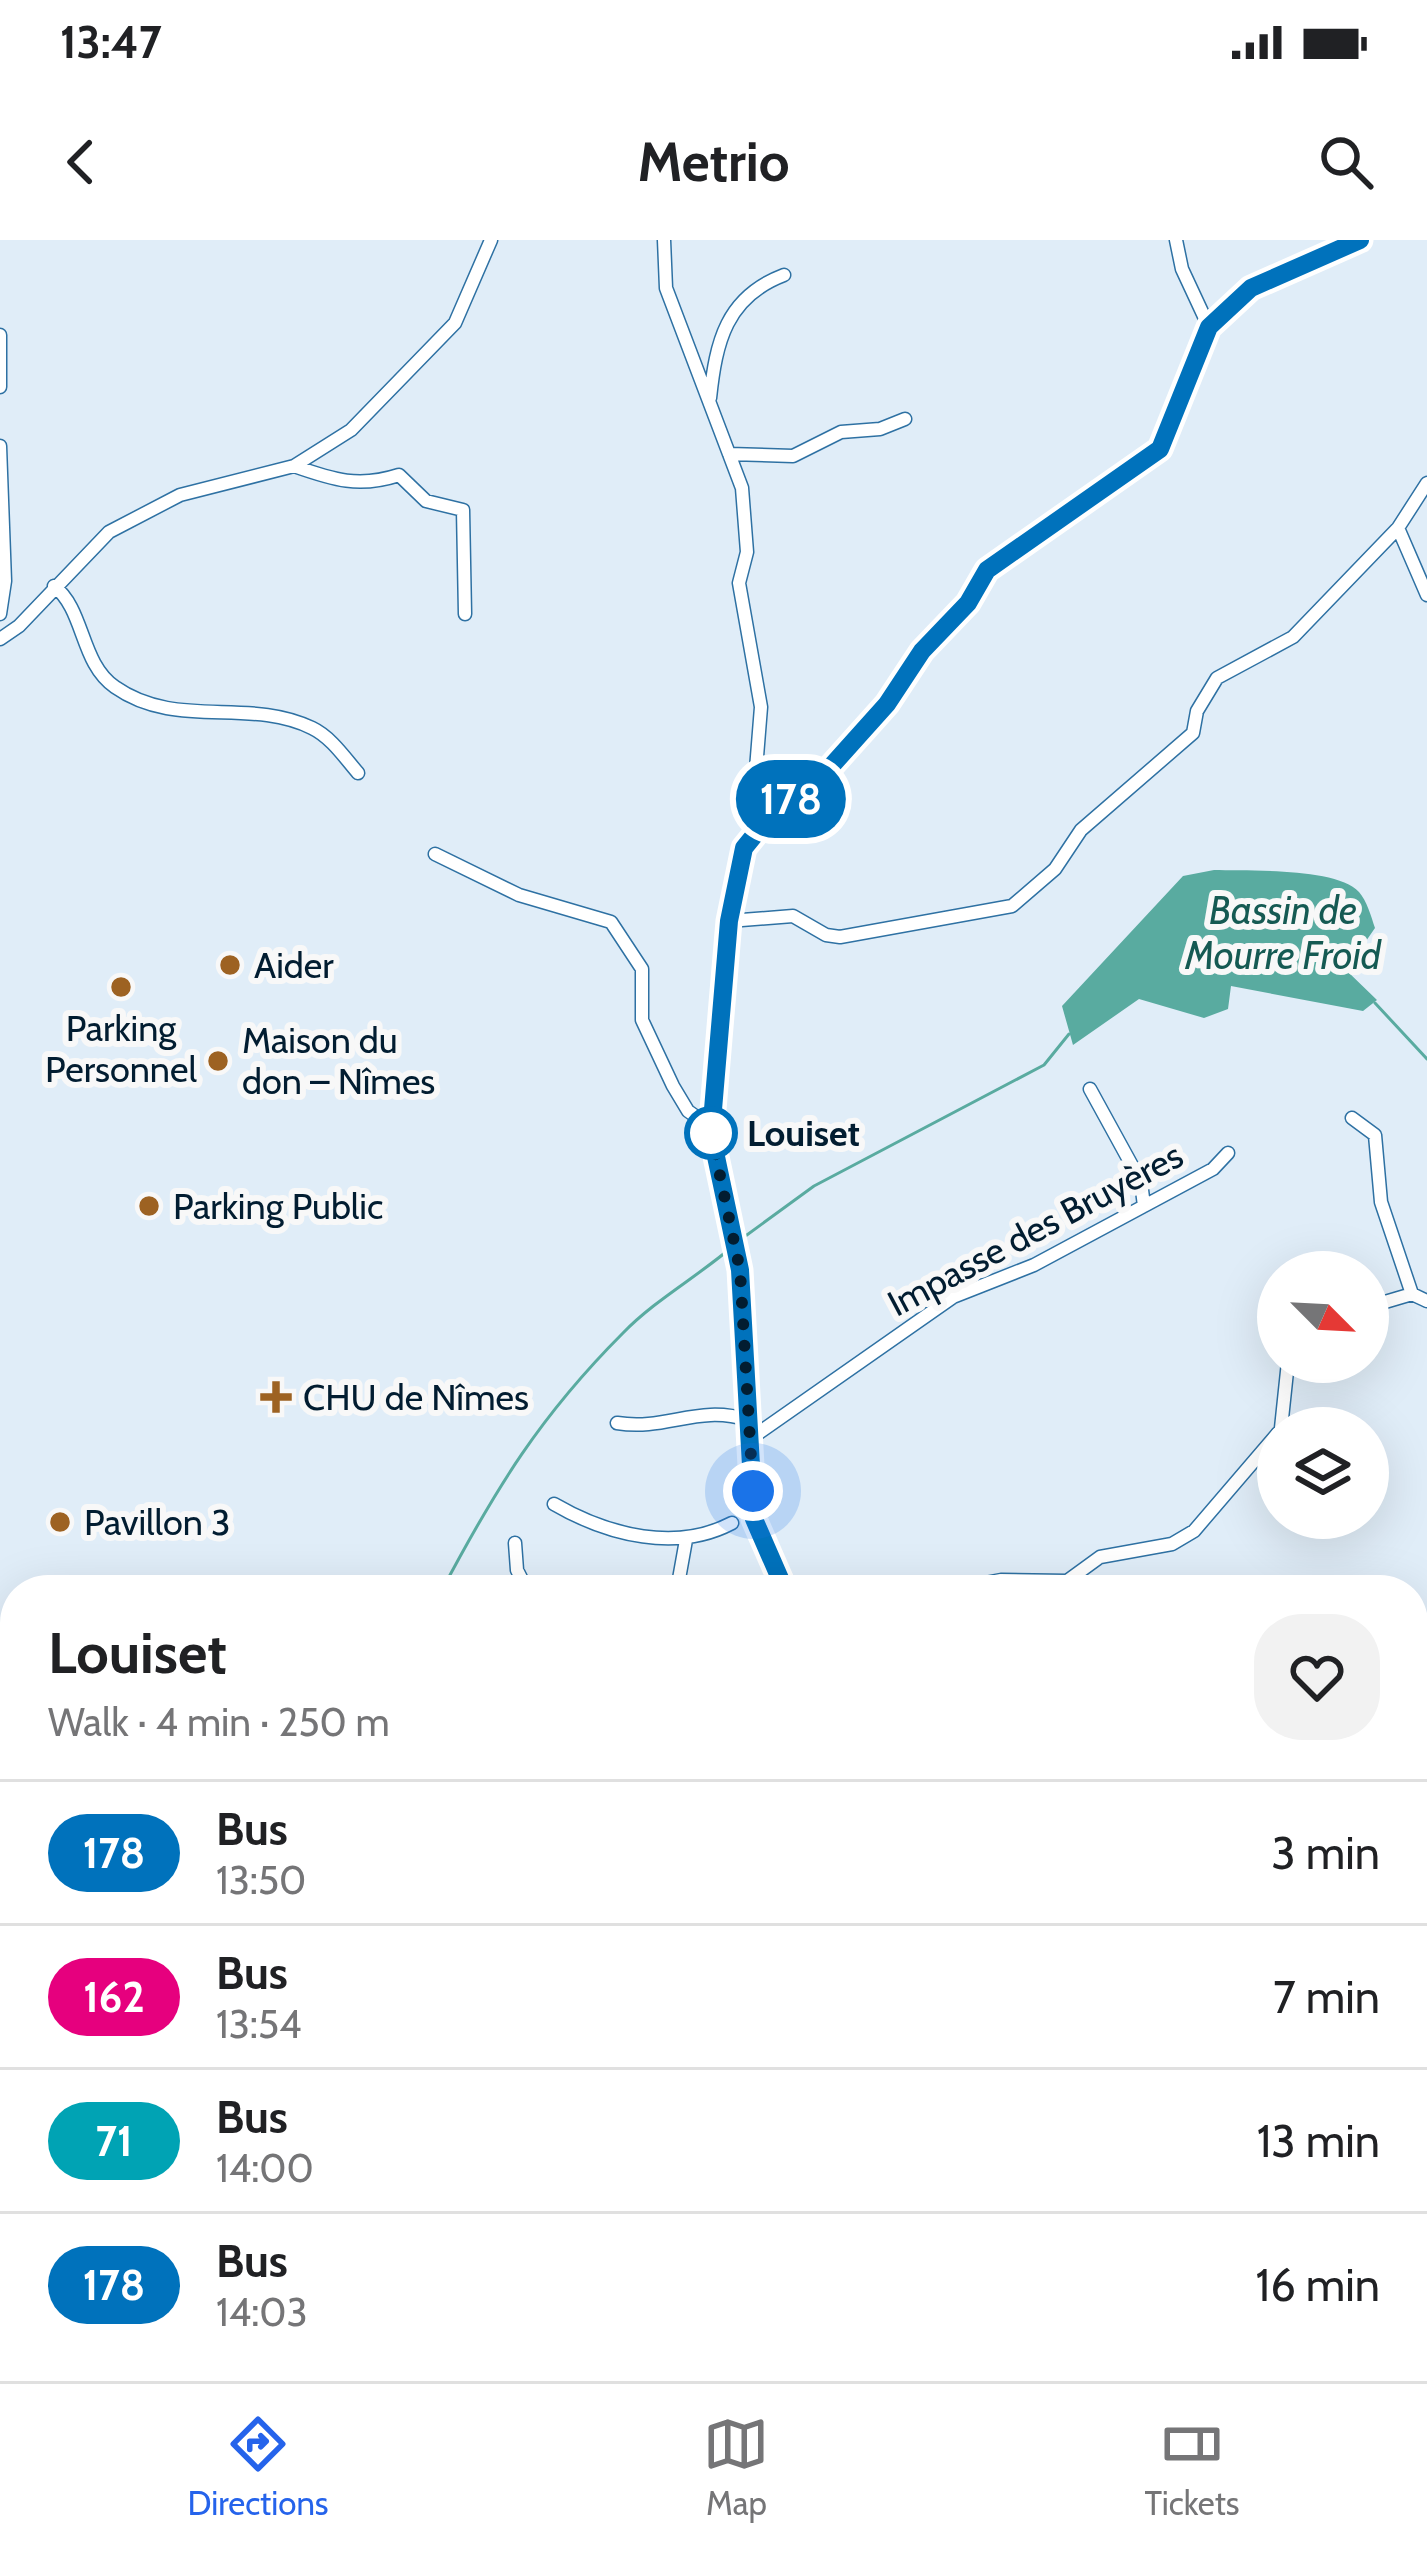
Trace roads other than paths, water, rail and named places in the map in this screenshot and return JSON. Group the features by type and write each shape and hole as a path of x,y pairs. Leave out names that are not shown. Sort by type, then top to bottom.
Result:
{"street":[{"path":"0,638 19,626 110,532 180,495 295,466 351,430 455,323 490,240"},
{"path":"664,240 666,288 742,488 747,552 739,584 761,707 756,769 770,816"},
{"path":"1177,240 1182,269 1209,327"},
{"path":"778,1575 754,1519 736,1244 708,1126 716,1108 729,921 744,848 770,816 826,772 887,704 922,651 968,603 987,570 1160,449 1209,327 1251,288 1360,240"},
{"path":"710,400 717,337 758,285 784,275"},
{"path":"0,335 0,387"},
{"path":"729,454 793,456 842,432 880,429 904,419"},
{"path":"0,446 5,581 0,614"},
{"path":"295,466 340,482 368,485 399,475 426,501 463,510 465,614"},
{"path":"729,921 793,916 840,937 1012,906 1055,869 1082,830 1193,734 1197,711 1216,678 1293,637 1398,528 1427,483"},
{"path":"1398,528 1427,595"},
{"path":"54,586 67,596 83,644 113,686 171,712 299,723 320,733 358,773"},
{"path":"435,854 519,895 611,922 642,969 642,1020 665,1070 688,1111 708,1126"},
{"path":"1090,1089 1141,1183 1144,1206"},
{"path":"1352,1118 1375,1135 1381,1202 1412,1294"},
{"name":"Impasse des Bruyères","path":"750,1439 952,1297 1034,1264 1213,1169 1228,1153"},
{"path":"1389,1300 1412,1294 1427,1301"},
{"path":"617,1423 646,1428 710,1411 748,1420"},
{"path":"1075,1575 1100,1557 1172,1544 1194,1531 1257,1458"},
{"path":"554,1504 607,1530 686,1540 732,1523"},
{"path":"680,1575 686,1540"},
{"path":"515,1543 520,1575"}],"water":[{"name":"Bassin de Mourre Froid","path":"1214,870 1312,874 1359,892 1375,928 1346,970 1377,1000 1363,1011 1231,986 1228,1009 1204,1018 1139,999 1073,1045 1062,1006 1183,876"}],"waterway":[{"path":"1375,1003 1427,1059"},
{"path":"740,1240 814,1186 1044,1065 1069,1034"},
{"path":"450,1575 501,1486 567,1394 635,1321 732,1247"}],"place":[{"name":"Aider","path":"230,965"},
{"name":"Parking Personnel","path":"121,987"},
{"name":"Maison du don – Nîmes","path":"218,1061"},
{"name":"Louiset","path":"711,1133"},
{"name":"Parking Public","path":"149,1206"},
{"name":"CHU de Nîmes","path":"276,1397"},
{"name":"Pavillon 3","path":"60,1522"}]}
